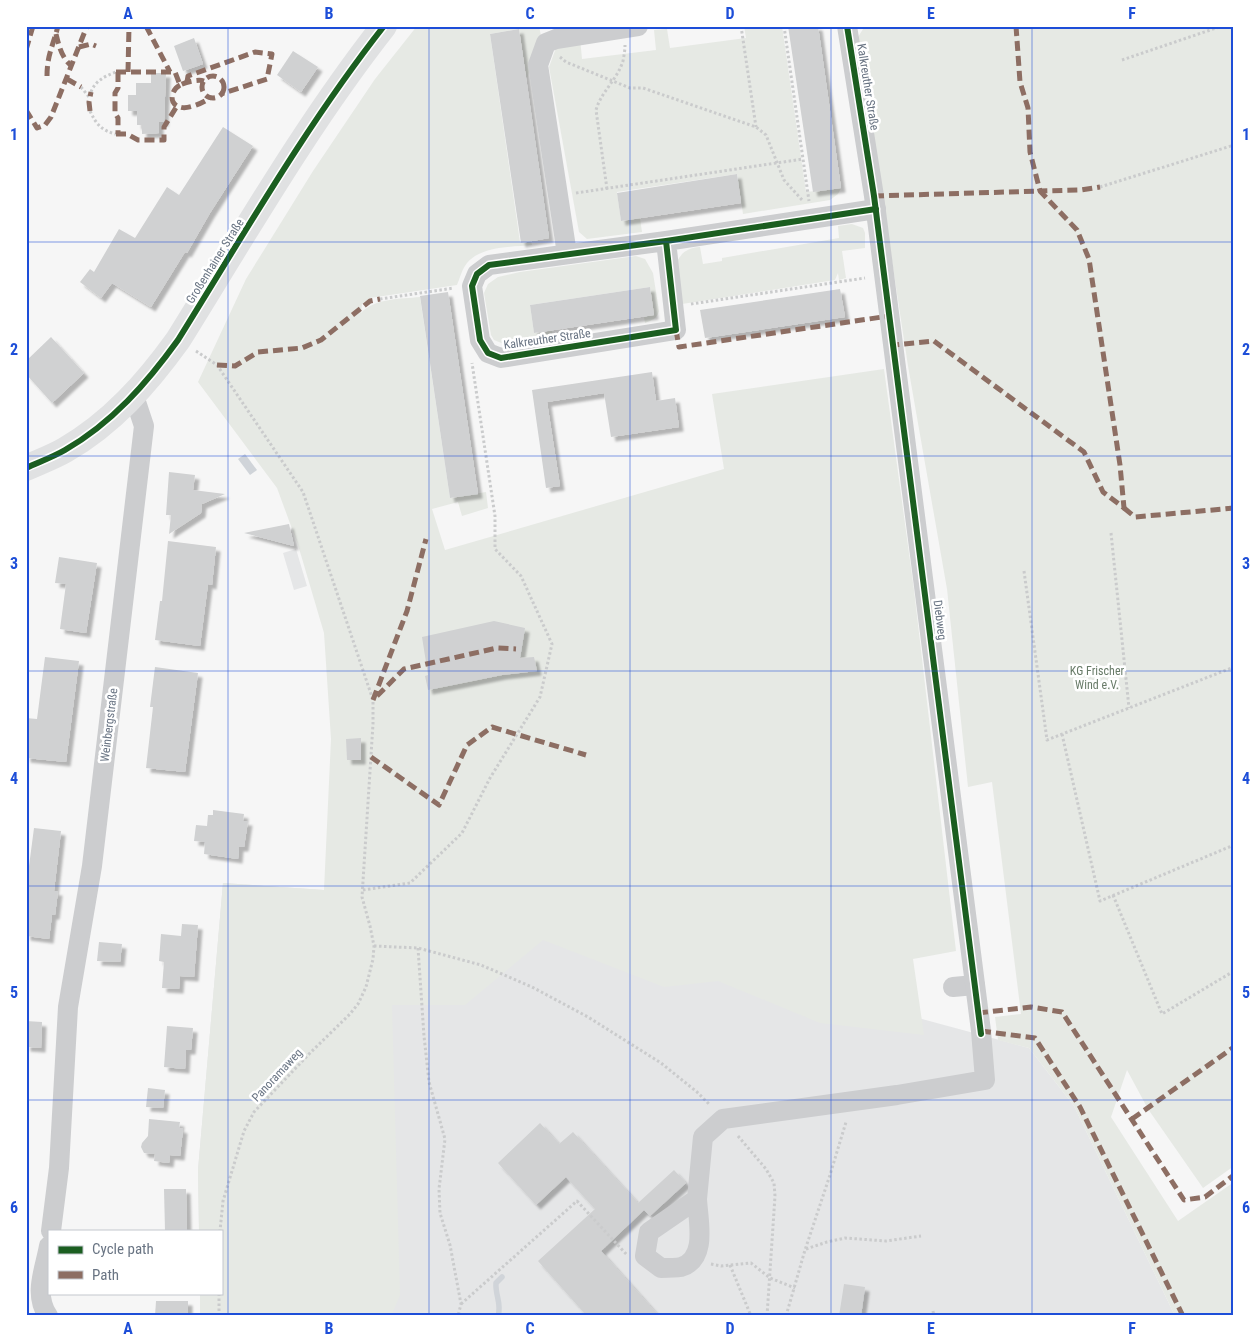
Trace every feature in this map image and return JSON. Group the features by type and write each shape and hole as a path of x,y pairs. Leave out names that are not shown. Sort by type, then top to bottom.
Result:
{"main road":[{"name":"Großenhainer Straße","path":"26,468 63,451 86,437 134,396 157,370 178,340 306,136 364,51 384,26"}],"street":[{"name":"Kalkreuther Straße","path":"847,26 876,209"},
{"path":"567,254 538,65 546,43 556,39 631,27"},
{"path":"480,340 472,286 477,274 489,265 666,241 876,209"},
{"name":"Diebweg","path":"851,1102 986,1080 876,209"},
{"name":"Kalkreuther Straße","path":"480,340 488,353 501,358 676,330 666,241"},
{"name":"Weinbergstraße","path":"51,1230 59,1168 68,1007 92,866 144,426 134,396"},
{"path":"953,987 975,984"},
{"path":"697,1199 649,1232 645,1256 661,1268 680,1267 693,1261 699,1247 697,1199 703,1137 723,1119 851,1102"},
{"path":"48,1250 40,1296 48,1316"}],"path":[{"path":"741,26 756,127"},
{"path":"546,43 566,62 630,88 643,88 756,127 766,136 784,180 810,209 784,26"},
{"path":"1122,60 1222,26"},
{"path":"607,189 596,110 598,100 613,80 623,62 625,45 631,27"},
{"path":"91,92 101,79 116,72"},
{"path":"81,87 89,98"},
{"path":"90,111 104,130 116,134"},
{"path":"1100,187 1234,145"},
{"path":"558,196 803,158"},
{"path":"673,307 884,275"},
{"path":"380,299 472,286"},
{"path":"178,340 217,365 303,492 370,690 373,700 374,724 362,896 374,946 418,948 481,965 532,987 588,1017 661,1063 697,1092 766,1169 774,1183 775,1196 768,1316"},
{"path":"363,890 410,883 462,833 490,778 540,697 552,644 521,576 495,549 495,516 470,348 480,340"},
{"path":"1111,533 1128,708"},
{"path":"1024,571 1047,740 1234,667"},
{"path":"1062,734 1100,901 1234,845"},
{"path":"1113,895 1162,1014 1234,971"},
{"path":"418,948 429,1082 445,1139 439,1189 440,1213 450,1245 461,1304 458,1316"},
{"path":"786,1316 851,1102"},
{"path":"461,1304 577,1201 626,1255 645,1256"},
{"path":"805,1250 845,1238 886,1241 921,1236"},
{"path":"693,1261 721,1266 751,1263 770,1278 795,1288"},
{"path":"730,1265 752,1316"},
{"path":"219,1294 219,1316"},
{"path":"933,1311 934,1316"}],"shaded area":[{"path":"245,454 257,470 250,475 238,459"},
{"path":"296,549 307,586 294,590 283,553"},
{"path":"223,883 324,890 885,1013 922,1019 1029,1048 1074,1106 1175,1316 200,1316 200,1294 222,1294 222,1230 199,1230 198,1170"}],"green space":[{"path":"417,26 539,26 541,36 533,53 527,80 519,29 490,34 520,242 531,241 532,245 497,248 480,253 467,263 457,285 370,298 362,304 361,313 373,304 396,299 420,297 450,498 486,492 488,508 462,516 458,502 432,509 445,550 724,469 712,394 884,369 914,590 956,951 913,959 924,1035 820,1023 718,981 664,987 543,940 465,1005 392,1005 400,1295 391,1316 200,1316 200,1294 222,1294 222,1230 199,1230 198,1170 223,883 324,890 331,739 324,633 298,545 277,488 198,382 246,279 313,171 375,79"},
{"path":"744,26 782,26 806,192 841,188 838,194 830,200 743,214 737,174 617,192 621,221 640,218 642,232 587,239 579,232 549,67 556,48 580,38 582,59 656,50 654,30 667,29 670,48 746,38"},
{"name":"KG Frischer Wind e.V.","path":"865,26 1234,26 1234,1166 1203,1188 1148,1109 1127,1070 1111,1117 1178,1221 1234,1182 1234,1316 1175,1316 1074,1106 1029,1048 998,1040 995,1017 1021,1014 992,782 968,787 947,589 908,366 858,37"},
{"path":"852,224 863,228 865,248 842,251 846,278 839,280 838,273 835,280 682,304 677,262 681,255 689,249 700,247 703,264 722,261 722,258 839,238 838,226"},
{"path":"636,256 645,259 653,273 659,311 656,318 645,323 644,317 654,315 650,287 530,305 534,333 552,331 553,337 504,344 494,340 491,335 484,293 488,284 498,277 520,272"}],"building":[{"path":"788,26 818,26 841,188 813,192"},
{"path":"519,29 549,238 521,243 490,34"},
{"path":"194,38 203,64 183,71 174,46"},
{"path":"293,51 318,67 301,92 277,75"},
{"path":"151,73 166,73 164,122 159,122 159,133 142,134 142,125 137,125 137,111 128,111 128,95 136,95 136,83 151,83"},
{"path":"223,127 253,146 187,253 185,252 151,307 112,283 101,298 80,282 90,269 94,272 119,229 135,238 167,187 179,195"},
{"path":"737,174 741,203 621,221 617,193"},
{"path":"650,287 654,315 534,333 530,305"},
{"path":"840,289 845,317 705,338 700,310"},
{"path":"448,292 478,494 450,498 420,296"},
{"path":"51,337 84,373 52,403 26,374 26,361"},
{"path":"652,372 656,401 675,398 679,427 611,437 604,393 547,402 560,486 546,488 532,390"},
{"path":"169,472 195,475 193,490 225,494 202,504 201,513 169,534 171,515 166,515"},
{"path":"289,524 294,546 244,533"},
{"path":"168,541 216,547 212,585 208,584 200,646 155,640 160,601 162,601"},
{"path":"59,557 97,563 86,633 60,629 66,584 55,583"},
{"path":"494,621 525,628 520,658 534,657 537,671 502,675 428,690 425,676 428,675 422,637"},
{"path":"45,657 79,661 66,762 26,758 26,718 37,719"},
{"path":"155,667 198,673 185,772 146,768 153,707 150,707"},
{"path":"361,738 361,760 347,760 346,739"},
{"path":"213,810 244,814 243,821 248,821 244,847 239,847 238,859 204,854 205,842 194,841 196,825 207,826 208,815 213,815"},
{"path":"34,828 61,831 54,891 58,891 49,939 26,936 26,889"},
{"path":"182,924 198,925 194,977 180,976 179,989 162,988 164,962 159,961 161,934 181,936"},
{"path":"99,942 122,944 120,962 97,961"},
{"path":"26,1021 42,1022 41,1048 26,1047"},
{"path":"167,1026 193,1028 191,1050 186,1050 185,1069 164,1067"},
{"path":"148,1088 165,1090 163,1108 146,1107"},
{"path":"149,1119 180,1122 179,1128 183,1129 180,1156 170,1155 169,1163 154,1161 155,1154 144,1153 141,1147 148,1136"},
{"path":"540,1123 559,1144 573,1132 638,1203 674,1170 686,1183 650,1216 644,1210 601,1251 659,1316 587,1316 538,1261 595,1209 566,1177 536,1205 498,1163"},
{"path":"164,1189 186,1189 187,1230 165,1230"},
{"path":"844,1284 865,1287 861,1316 839,1316"},
{"path":"156,1301 188,1301 188,1316 155,1316"}],"waterway":[{"path":"498,1316 499,1307 496,1283 502,1277"}],"marked path":[{"path":"26,50 33,26"},
{"path":"47,76 49,56 58,26"},
{"path":"26,110 37,128 45,125 51,117 87,26"},
{"path":"128,72 129,26"},
{"path":"146,26 170,72"},
{"path":"1016,26 1020,82 1028,108 1030,152 1040,191 1081,190 1100,187"},
{"path":"56,34 63,56 72,66"},
{"path":"79,47 91,44 96,46"},
{"path":"187,82 188,76 255,52 272,54 267,79 221,94"},
{"path":"116,72 175,72 180,85 192,81 204,81"},
{"path":"118,72 118,88 115,93 118,134"},
{"path":"213,76 221,79 224,87 221,95 213,98 205,95 202,87 205,79 213,76"},
{"path":"67,79 81,87"},
{"path":"180,85 172,97 174,103 180,107 192,106 211,97"},
{"path":"90,111 91,92"},
{"path":"116,134 127,134 138,140 164,140 164,127 177,106"},
{"path":"874,196 1040,191 1077,230 1089,259 1120,465 1124,508 1103,492 1084,452 934,341 893,345"},
{"path":"217,365 235,366 258,352 302,348 321,340 370,301 380,299"},
{"path":"676,330 679,347 889,316"},
{"path":"1124,508 1135,517 1234,508"},
{"path":"373,700 407,611 426,539"},
{"path":"377,696 404,669 497,648 516,649"},
{"path":"371,757 439,805 467,745 492,727 586,755"},
{"path":"978,1013 1031,1007 1062,1012 1184,1200 1205,1197 1234,1175"},
{"path":"981,1031 1035,1038 1080,1107 1183,1316"},
{"path":"1132,1119 1234,1047"}],"cycle path":[{"path":"26,468 65,450 82,439 113,415 154,372 178,340 302,140 384,26"},
{"path":"847,26 874,196 981,1034"},
{"path":"666,241 676,330 501,358 488,353 480,340 472,286 477,274 489,265 666,241 876,209"}]}
